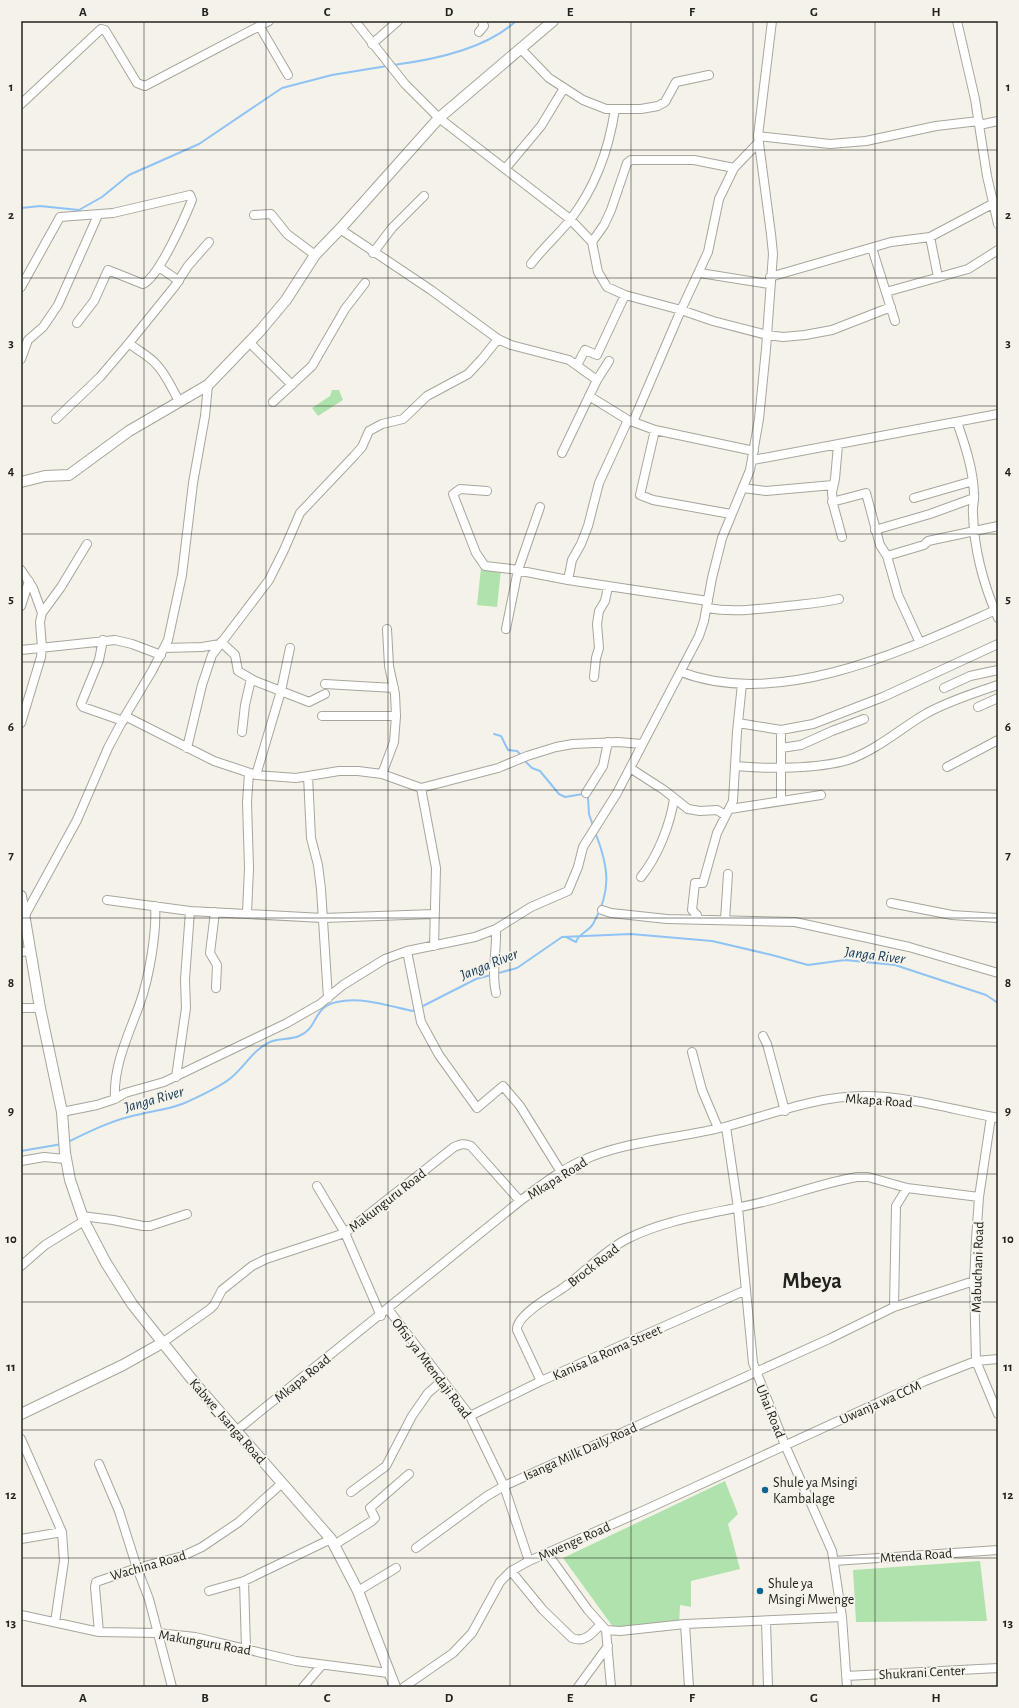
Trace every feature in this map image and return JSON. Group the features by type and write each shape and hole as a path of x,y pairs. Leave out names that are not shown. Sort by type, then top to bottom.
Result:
{"street":[{"path":"21,104 102,25 138,83 145,86 269,21"},
{"path":"355,21 405,84 439,118 570,220 592,242 598,272 607,287 625,295 681,310 713,322 767,335 793,336 825,332 891,307"},
{"path":"372,44 398,21"},
{"path":"479,32 484,26 482,21"},
{"path":"21,482 45,476 69,475 129,431 208,385 286,300 315,255 439,118 553,21"},
{"path":"62,1112 92,1107 115,1099 125,1093 176,1077 287,1023 328,998 343,985 378,962 407,952 475,937 496,929 531,907 568,891 578,867 581,853 593,829 612,801 699,636 718,553 731,514 744,488 753,455 759,419 767,335 772,254 772,234 758,140 772,21"},
{"path":"957,21 979,123 987,176 995,202 998,224"},
{"path":"260,27 288,76"},
{"path":"520,48 545,76 589,103 606,109 615,110 658,106 665,102 676,82 709,75"},
{"path":"505,169 541,126 564,88"},
{"path":"531,264 570,220 601,165 610,136 615,110"},
{"path":"758,140 830,144 866,141 936,126 998,121"},
{"path":"568,580 572,560 581,544 588,526 599,483 631,421 681,310 700,273 708,252 719,199 734,168 758,140"},
{"path":"592,242 604,226 627,163 631,160 694,160 734,168"},
{"path":"21,287 60,217 98,215 190,195 192,200 184,219 159,267 148,280 143,284 108,270 94,301 77,323"},
{"path":"373,253 392,228 424,196"},
{"path":"700,273 770,280 872,248 899,241 930,237 995,202"},
{"path":"254,214 271,214 287,234 315,255"},
{"path":"21,359 28,340 43,327 58,305 98,215"},
{"path":"340,229 498,339 510,345 560,357 577,365 597,380"},
{"path":"930,237 938,277"},
{"path":"56,419 100,377 179,281 188,266 208,242"},
{"path":"872,248 896,321"},
{"path":"886,292 968,269 998,250"},
{"path":"159,267 179,281"},
{"path":"273,402 307,372 318,358 345,309 366,283"},
{"path":"577,365 585,350 597,355 625,295"},
{"path":"187,748 207,668 212,655 269,580 300,513 354,456 364,443 369,431 382,424 403,419 427,396 463,377 478,364 498,339"},
{"path":"249,342 292,385"},
{"path":"129,343 158,365 179,401"},
{"path":"562,453 597,380 609,361"},
{"path":"24,917 77,820 124,718 163,652 168,640 182,575 193,483 205,416 208,385"},
{"path":"589,396 631,421 655,430 753,455 838,445 998,414"},
{"path":"681,672 716,682 742,684 771,683 835,672 878,660 997,613 982,574 974,532 972,513 974,498 972,481 967,452 957,422"},
{"path":"655,430 640,495 652,500 731,514"},
{"path":"838,445 832,502 842,537"},
{"path":"914,498 972,481"},
{"path":"744,488 766,491 834,485"},
{"path":"486,490 460,489 455,491 453,496 480,560 485,566 518,570 707,605 723,611 763,610 819,604 839,599"},
{"path":"832,502 866,493 880,545 887,556 898,595 920,643"},
{"path":"875,530 930,514 974,498"},
{"path":"506,629 518,570 540,507"},
{"path":"887,556 924,545 928,541 998,526"},
{"path":"21,723 42,648 40,622 42,613 61,587 87,544"},
{"path":"21,570 29,581 36,595 42,613"},
{"path":"21,606 29,581"},
{"path":"594,677 596,658 599,648 597,624 599,611 605,601 608,587"},
{"path":"382,774 394,742 396,716 394,688 389,666 387,629"},
{"path":"21,650 103,640 124,641 163,652 220,643"},
{"path":"103,640 99,660 81,704 83,707 124,718 223,765 253,774 285,778 339,771 382,774 421,788 491,770 518,761 527,756 574,744 608,742 642,744"},
{"path":"220,643 235,655 238,671 251,679 310,702 324,694"},
{"path":"738,723 781,730 806,726 839,715 883,697 998,644"},
{"path":"247,912 249,861 247,802 253,774 281,691 290,648"},
{"path":"944,688 970,676 998,670"},
{"path":"242,732 243,712 251,679"},
{"path":"325,684 394,688"},
{"path":"697,919 697,915 692,910 695,883 703,883 717,833 733,801 742,684"},
{"path":"736,766 780,767 824,765 853,758 935,709 998,685"},
{"path":"978,707 998,698"},
{"path":"322,716 396,716"},
{"path":"781,748 801,745 828,732 864,719"},
{"path":"781,730 781,800"},
{"path":"947,767 998,740"},
{"path":"586,793 603,766 608,742"},
{"path":"630,768 664,790 674,799 695,811 717,810 725,816"},
{"path":"308,776 311,838 320,871 328,998"},
{"path":"421,788 436,868 434,946"},
{"path":"730,808 821,795"},
{"path":"641,877 653,862 668,821 674,799"},
{"path":"725,920 728,874"},
{"name":"Kabwe_Isanga Road","path":"21,898 24,917 26,951 40,1008 62,1112 65,1156 70,1180 83,1218 119,1286 162,1343 332,1542 358,1591 388,1673 395,1687"},
{"path":"107,900 190,911 247,912 323,918 434,914"},
{"path":"891,903 952,915 998,918"},
{"path":"115,1099 114,1085 117,1069 144,990 155,929 155,906"},
{"path":"602,910 611,913 638,914 667,919 802,924 909,947 998,972"},
{"path":"176,1077 186,1008 185,980 190,911"},
{"path":"215,912 210,953 217,964 216,988"},
{"path":"496,929 497,947 493,970 493,982 496,993"},
{"path":"407,952 421,1015 421,1022 439,1055 477,1108 503,1086 520,1106 562,1172"},
{"path":"21,1008 40,1008"},
{"path":"763,1036 767,1044 785,1111"},
{"name":"Uhai Road","path":"692,1052 702,1090 722,1128 738,1208 752,1356 755,1372 784,1445 829,1543 834,1561 842,1617 847,1687"},
{"name":"Mkapa Road","path":"236,1431 381,1316 520,1201 582,1160 606,1152 722,1128 840,1097 866,1096 903,1100 995,1118"},
{"name":"Mabuchani Road","path":"995,1118 979,1197 974,1282 976,1361 998,1414"},
{"name":"Makunguru Road","path":"162,1343 210,1309 225,1286 259,1262 345,1234 454,1147 460,1144 471,1146 520,1201"},
{"path":"21,1161 44,1157 65,1156"},
{"path":"738,1208 857,1177 868,1177 907,1188 979,1197"},
{"path":"317,1186 345,1234 381,1316"},
{"path":"894,1307 896,1206 907,1188"},
{"name":"Brock Road","path":"541,1381 517,1328 520,1321 530,1312 576,1280 610,1249 626,1240 668,1223 738,1208"},
{"path":"21,1266 45,1245 83,1218 113,1220 150,1226 187,1214"},
{"name":"Isanga Milk Daily Road","path":"416,1548 487,1496 504,1486 830,1339 894,1307 931,1294 974,1282"},
{"name":"Kanisa la Roma Street","path":"470,1416 541,1381 746,1290"},
{"name":"Ofisi ya Mtendaji Road","path":"388,1309 470,1416 504,1486 529,1561"},
{"path":"21,1414 123,1365 162,1343"},
{"name":"Uwanja wa CCM","path":"784,1445 918,1384 976,1361 998,1359"},
{"path":"351,1492 386,1466 412,1416 428,1393 443,1380"},
{"path":"21,1438 62,1532 64,1561 55,1622"},
{"name":"Mwenge Road","path":"404,1687 453,1653 472,1633 496,1589 511,1571 529,1561 784,1445"},
{"path":"100,1464 119,1511 137,1568 150,1599 172,1687"},
{"path":"209,1591 244,1580 332,1542 372,1521 375,1518 370,1508 409,1474"},
{"name":"Wachina Road","path":"99,1632 95,1586 96,1582 137,1568 183,1556 202,1547 239,1522 281,1484"},
{"path":"21,1539 62,1532"},
{"name":"Mtenda Road","path":"834,1561 998,1550"},
{"path":"547,1553 603,1628 608,1646 612,1687"},
{"path":"358,1591 396,1568"},
{"path":"511,1571 543,1610 572,1638 578,1640 583,1639 603,1628 620,1631 685,1624 842,1617"},
{"path":"244,1580 246,1648"},
{"name":"Makunguru Road","path":"21,1615 99,1632 158,1633 195,1637 246,1648 282,1658 322,1665 388,1673"},
{"path":"766,1621 768,1687"},
{"path":"685,1624 689,1687"},
{"path":"578,1687 608,1646"},
{"path":"303,1687 322,1665"},
{"name":"Shukrani Center","path":"846,1676 998,1668"}],"green space":[{"path":"332,390 339,390 343,400 318,416 312,408 330,396"},
{"path":"481,568 501,570 497,607 477,605"},
{"path":"725,1481 738,1514 728,1524 740,1569 691,1581 691,1607 680,1605 679,1627 616,1631 563,1558"},
{"path":"980,1561 987,1621 856,1622 853,1570"}],"waterway":[{"path":"393,65 425,60 458,52 490,39 504,31 516,21"},
{"path":"21,208 40,206 79,210 102,197 129,175 199,144 282,88 332,75 387,66"},
{"path":"494,734 501,736 508,750 517,751 522,756"},
{"path":"524,760 532,768 540,771 559,794 565,797 583,794 588,798 589,814 593,826"},
{"path":"566,937 576,942 577,939 593,924 603,901 606,890 606,868 595,832"},
{"name":"Janga River","path":"495,974 517,968 562,937 631,934 712,941 808,965 845,960 895,965 986,995 998,1003"},
{"name":"Janga River","path":"421,1007 476,979 491,975"},
{"name":"Janga River","path":"68,1142 113,1122 131,1116 176,1106 211,1091 237,1073 254,1053 264,1045 273,1041 296,1037 305,1032 310,1028 323,1008 329,1005 346,1000 356,1000 375,1002 412,1011 417,1009"},
{"name":"Janga River","path":"21,1151 62,1144"}],"place":[{"name":"Shule ya Msingi Kambalage","path":"765,1490"},
{"name":"Shule ya Msingi Mwenge","path":"760,1591"}],"district":[{"name":"Mbeya","path":"812,1280"}]}
